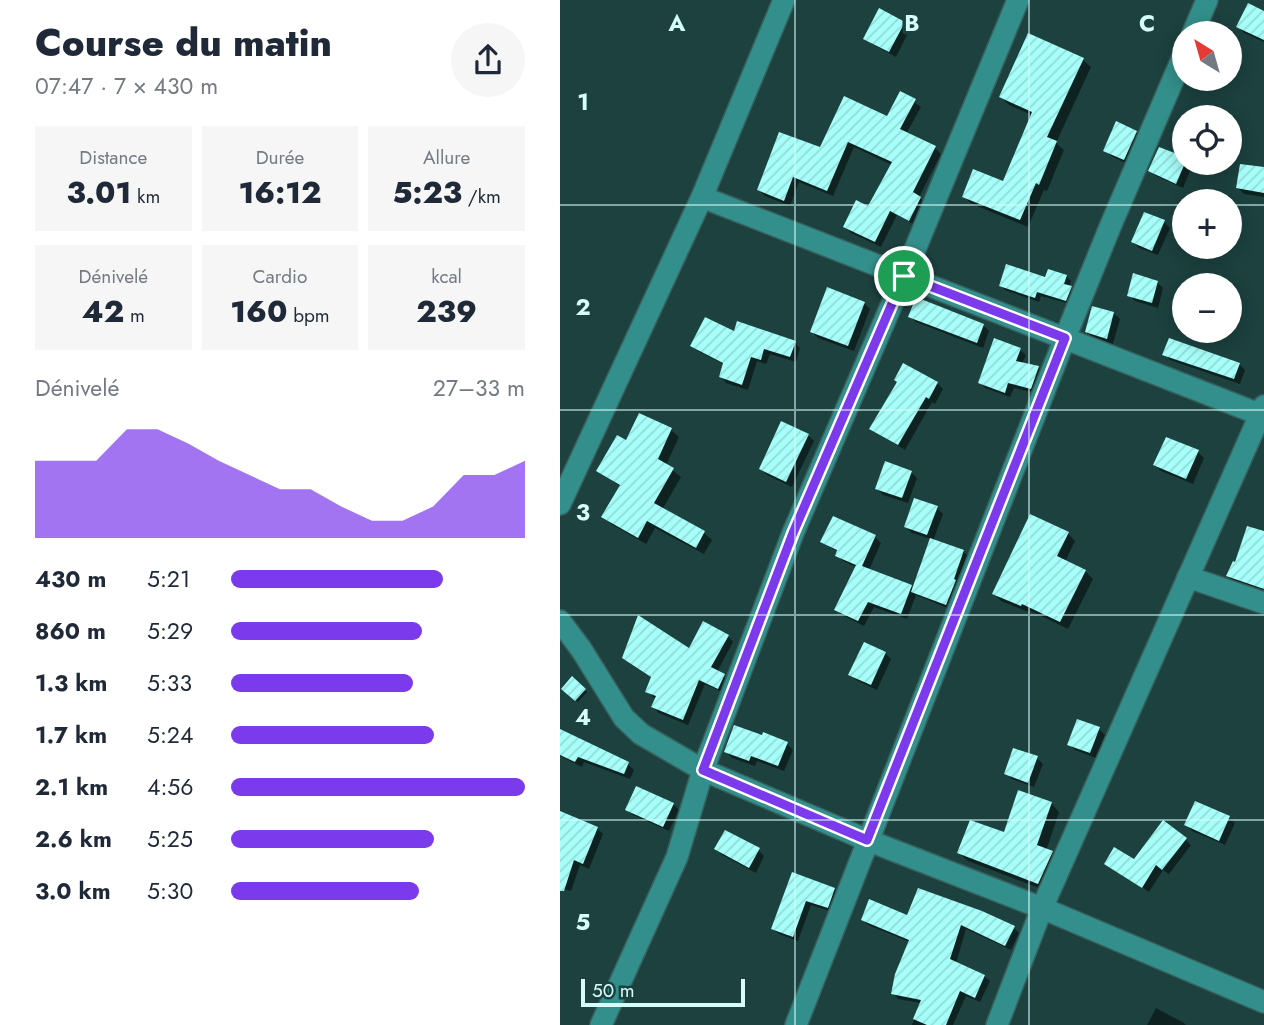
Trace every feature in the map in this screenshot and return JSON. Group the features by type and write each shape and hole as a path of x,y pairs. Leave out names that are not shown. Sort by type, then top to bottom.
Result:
{"street":[{"path":"560,504 702,197 784,0"},
{"path":"601,1025 677,857 703,770 793,533 904,276 1018,0"},
{"path":"1198,21 1207,0"},
{"path":"796,1025 1065,338 1172,82"},
{"path":"702,197 1263,412 1042,908 997,1025"},
{"path":"1188,577 1264,603"},
{"path":"560,621 574,638 624,718 641,734 703,770 1264,1002"}],"building":[{"path":"1248,3 1264,11 1264,40 1242,30 1242,21 1239,21"},
{"path":"879,8 905,22 889,52 863,39"},
{"path":"1028,33 1084,58 1047,137 1057,141 1039,185 1036,183 1020,220 962,197 973,169 1003,181 1032,112 999,97"},
{"path":"900,91 916,99 900,129 936,146 913,192 921,197 909,221 890,211 875,242 843,227 856,200 868,206 892,162 848,142 827,191 793,177 784,201 757,190 779,132 820,147 844,96 887,116"},
{"path":"1116,121 1137,131 1124,160 1103,151"},
{"path":"1159,147 1172,152 1172,175 1180,175 1176,184 1148,171"},
{"path":"1242,164 1264,167 1264,193 1236,188 1238,175 1242,175"},
{"path":"1144,212 1165,220 1152,251 1131,242"},
{"path":"1006,264 1045,277 1048,269 1067,275 1064,284 1072,286 1066,301 1037,292 1035,298 999,286"},
{"path":"1133,273 1158,281 1152,303 1127,296"},
{"path":"827,287 865,302 848,346 810,332"},
{"path":"916,297 984,324 977,343 908,317"},
{"path":"1092,306 1114,312 1107,339 1085,332"},
{"path":"705,317 734,331 737,321 796,341 790,357 764,349 761,360 751,357 742,385 719,377 723,363 690,346"},
{"path":"994,338 1021,348 1016,361 1039,366 1031,389 1008,383 1005,393 978,383"},
{"path":"1169,338 1172,343 1183,343 1240,363 1234,379 1162,355"},
{"path":"903,363 938,382 898,445 869,429 897,382 894,380"},
{"path":"639,413 672,428 658,459 674,468 654,503 705,531 696,548 647,521 638,538 601,517 620,485 596,471 617,435 626,440"},
{"path":"781,421 809,434 786,482 759,469"},
{"path":"1166,437 1199,450 1186,479 1153,465"},
{"path":"885,461 912,471 902,498 875,489"},
{"path":"914,498 938,506 927,535 904,527"},
{"path":"1030,514 1069,532 1057,556 1086,570 1060,622 1022,604 1021,606 992,594"},
{"path":"833,516 876,535 862,566 912,585 901,614 868,602 858,621 834,610 856,565 835,556 837,550 820,542"},
{"path":"1247,526 1264,531 1264,589 1226,576 1233,561 1235,562"},
{"path":"930,538 964,550 946,605 911,592"},
{"path":"638,615 689,648 703,621 729,635 711,667 725,674 718,689 699,680 683,720 651,707 656,696 645,692 651,677 622,658"},
{"path":"864,642 886,652 871,685 848,675"},
{"path":"572,676 586,689 575,701 561,689"},
{"path":"1077,719 1100,727 1090,753 1067,745"},
{"path":"734,725 788,742 778,766 751,756 749,761 724,752"},
{"path":"560,729 629,762 624,774 578,757 575,762 560,755"},
{"path":"1013,748 1038,756 1028,783 1004,774"},
{"path":"636,786 674,803 663,827 625,810"},
{"path":"1018,790 1052,802 1037,845 1053,851 1038,884 957,853 970,820 1004,832"},
{"path":"1195,801 1230,816 1219,841 1184,825"},
{"path":"560,811 598,827 583,864 574,860 564,891 560,891"},
{"path":"1163,820 1187,838 1162,870 1156,865 1142,888 1104,864 1114,847 1134,859"},
{"path":"725,830 760,848 749,868 714,849"},
{"path":"792,872 835,888 828,908 806,901 793,937 771,929"},
{"path":"918,888 1015,926 1005,946 961,925 950,959 985,975 975,998 960,991 946,1025 927,1025 913,1019 921,1000 891,994 895,974 909,940 861,920 869,899 907,915"}],"route":[{"path":"904,276 1065,338 867,840 703,770 793,533 904,276"}]}
